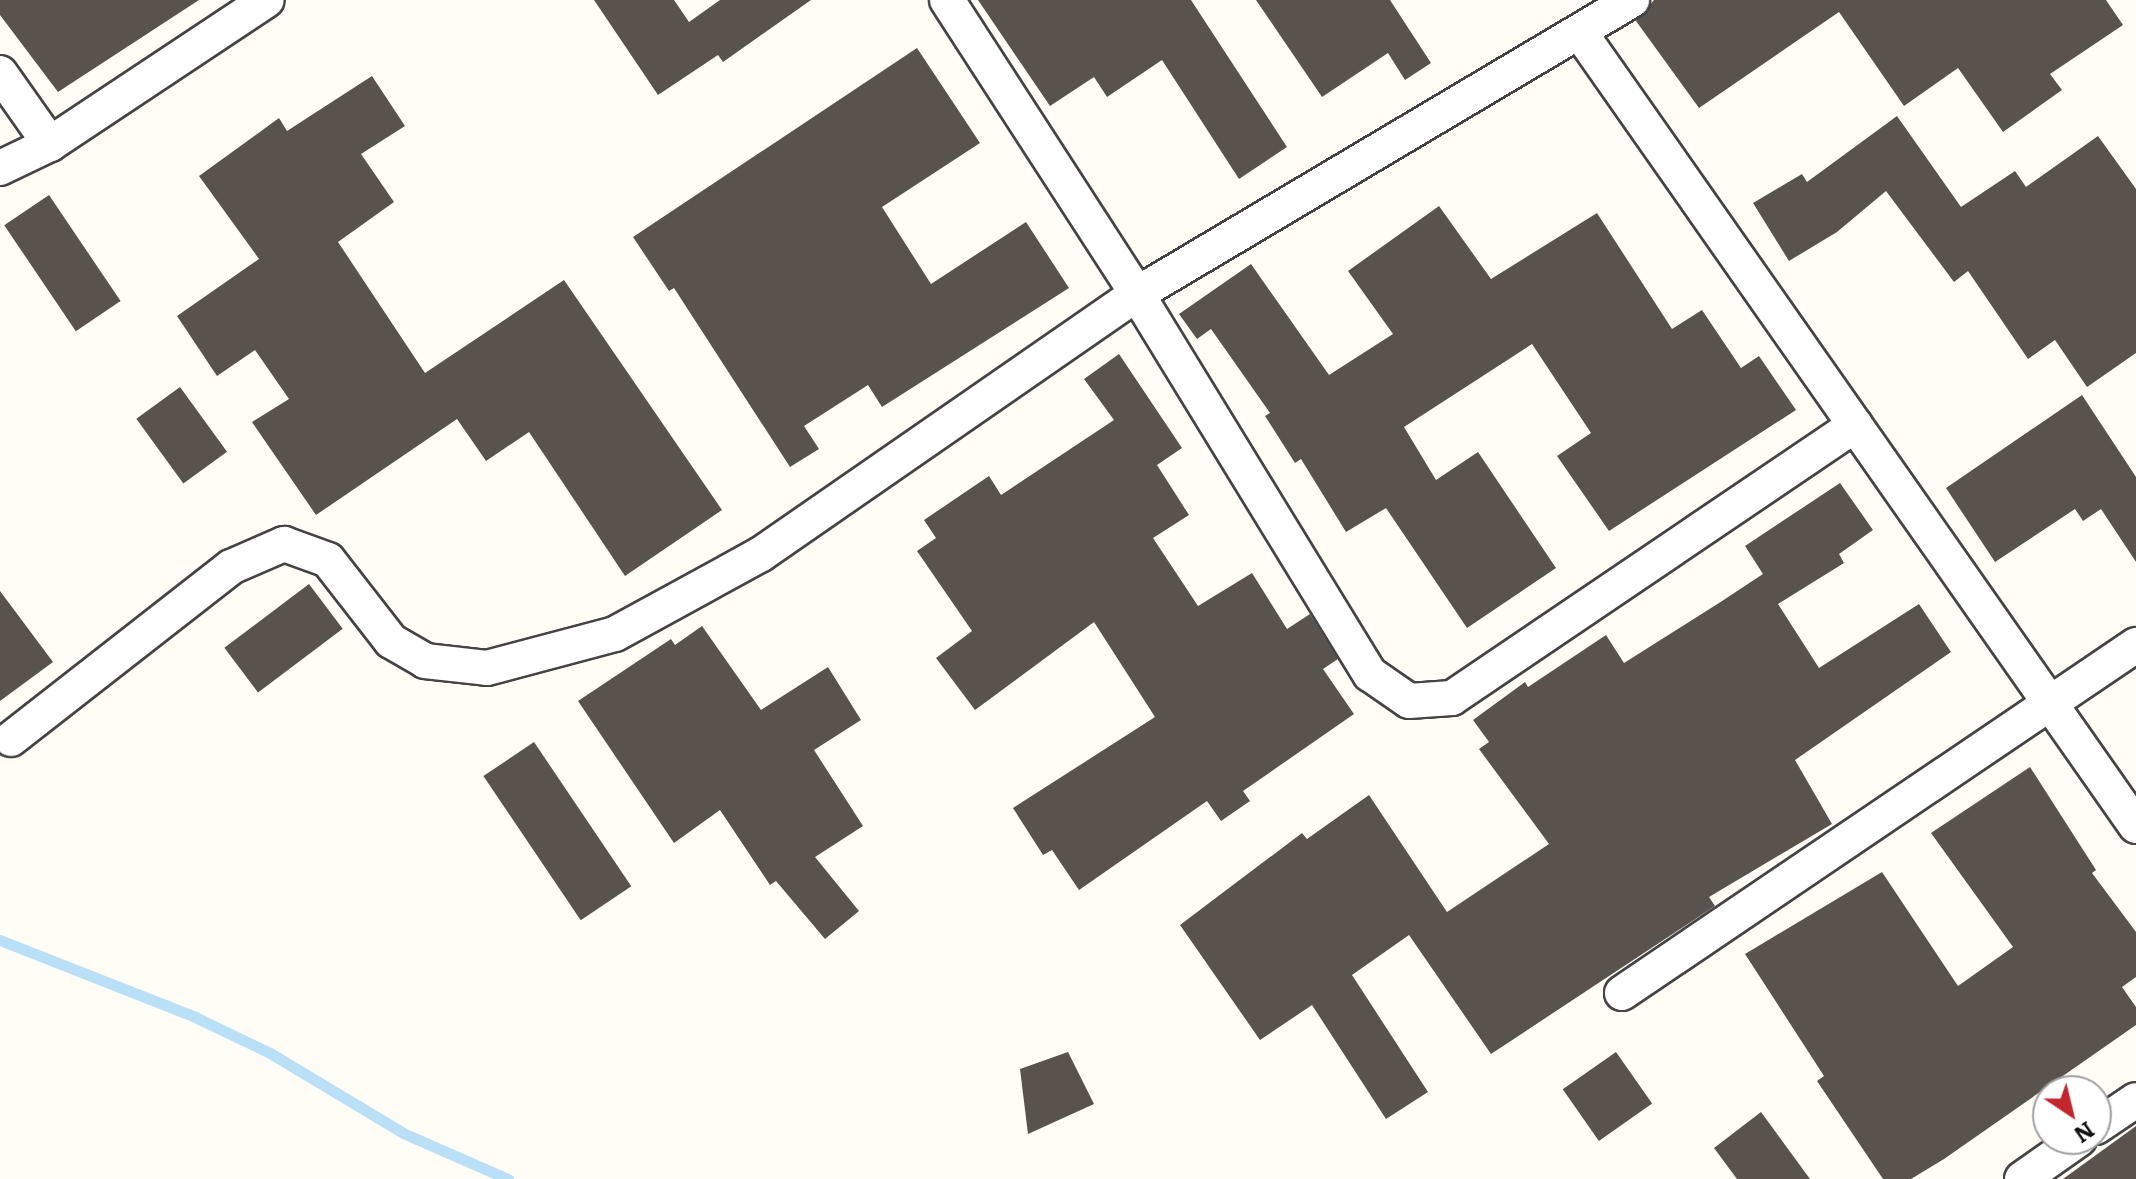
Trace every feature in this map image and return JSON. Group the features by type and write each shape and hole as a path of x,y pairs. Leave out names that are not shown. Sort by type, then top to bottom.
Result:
{"street":[{"path":"0,168 50,144 267,0"},
{"path":"947,0 1137,294 1370,674 1409,701 1452,698 1855,425"},
{"path":"11,739 231,567 284,544 328,560 391,641 425,661 487,668 615,634 761,554 1137,294 1604,12 1855,425 2136,826"},
{"path":"0,73 50,144"},
{"path":"1622,993 2136,645"},
{"path":"2112,1116 2136,1100"},
{"path":"2022,1179 2056,1155"}],"building":[{"path":"0,0 199,0 58,92 0,15"},
{"path":"594,0 674,0 689,22 720,0 811,0 723,62 718,55 658,95"},
{"path":"978,0 1191,0 1287,147 1239,179 1162,60 1107,97 1094,77 1050,106"},
{"path":"1256,0 1390,0 1431,63 1405,80 1388,53 1322,97"},
{"path":"1654,0 2106,0 2123,25 2050,74 2062,90 2003,132 1958,68 1904,106 1839,12 1699,108 1636,21"},
{"path":"917,48 980,143 882,207 931,284 1026,222 1069,288 882,407 868,385 804,426 819,449 790,467 674,288 669,291 633,237"},
{"path":"372,76 405,126 361,154 394,202 338,242 425,373 564,280 722,510 625,576 529,432 486,461 457,419 316,515 252,422 289,399 255,350 217,376 177,316 259,259 199,176 279,118 287,131"},
{"path":"1897,116 1961,207 2015,171 2026,187 2098,136 2136,189 2136,353 2087,387 2055,340 2028,359 1968,271 1954,282 1886,191 1837,232 1789,261 1753,203 1802,174 1807,182"},
{"path":"49,195 121,301 76,331 4,225"},
{"path":"1439,206 1491,279 1597,213 1672,329 1702,310 1741,368 1759,356 1796,410 1609,531 1557,456 1591,433 1532,344 1404,427 1436,480 1478,452 1556,568 1467,628 1386,508 1346,532 1301,459 1295,463 1265,416 1270,413 1211,329 1197,339 1179,314 1251,264 1329,375 1393,334 1348,271"},
{"path":"1119,354 1182,448 1157,465 1189,515 1153,538 1198,606 1252,573 1287,629 1310,614 1338,659 1323,669 1354,714 1243,791 1250,801 1221,821 1207,801 1079,890 1052,850 1043,855 1013,808 1155,717 1094,622 975,710 936,658 972,631 917,551 936,538 924,520 989,476 1001,495 1114,420 1084,379"},
{"path":"180,387 227,452 183,483 136,419"},
{"path":"2082,395 2136,477 2136,562 2101,509 2083,521 2075,509 1995,562 1946,488"},
{"path":"1840,483 1873,530 1839,554 1844,563 1778,604 1819,668 1919,604 1951,652 1795,760 1832,824 1709,897 1715,906 1491,1054 1409,935 1352,975 1428,1092 1386,1119 1312,1005 1260,1040 1180,925 1302,833 1307,839 1369,795 1447,912 1549,844 1479,749 1489,742 1473,720 1525,682 1528,687 1606,635 1624,663 1719,603 1763,574 1745,546"},
{"path":"309,584 343,629 258,693 224,648"},
{"path":"0,591 53,662 0,701"},
{"path":"702,626 761,710 828,667 861,720 814,750 863,826 815,857 859,911 825,939 776,881 770,885 720,810 674,843 578,701 671,639 675,645"},
{"path":"534,742 631,886 581,920 483,776"},
{"path":"2030,767 2096,870 2092,873 2136,932 2136,977 2122,987 2136,1007 2136,1025 2064,1075 2032,1075 2032,1098 1944,1159 1911,1179 1883,1179 1817,1081 1824,1076 1745,954 1882,872 1958,986 2013,947 1931,833"},
{"path":"1068,1052 1094,1104 1028,1134 1020,1069"},
{"path":"1616,1052 1652,1104 1599,1141 1563,1089"},
{"path":"1761,1112 1810,1179 1737,1179 1714,1148"},
{"path":"2136,1126 2136,1179 2063,1179 2096,1155 2112,1155 2112,1143"}],"waterway":[{"path":"0,940 195,1017 270,1053 403,1133 508,1179"}]}
